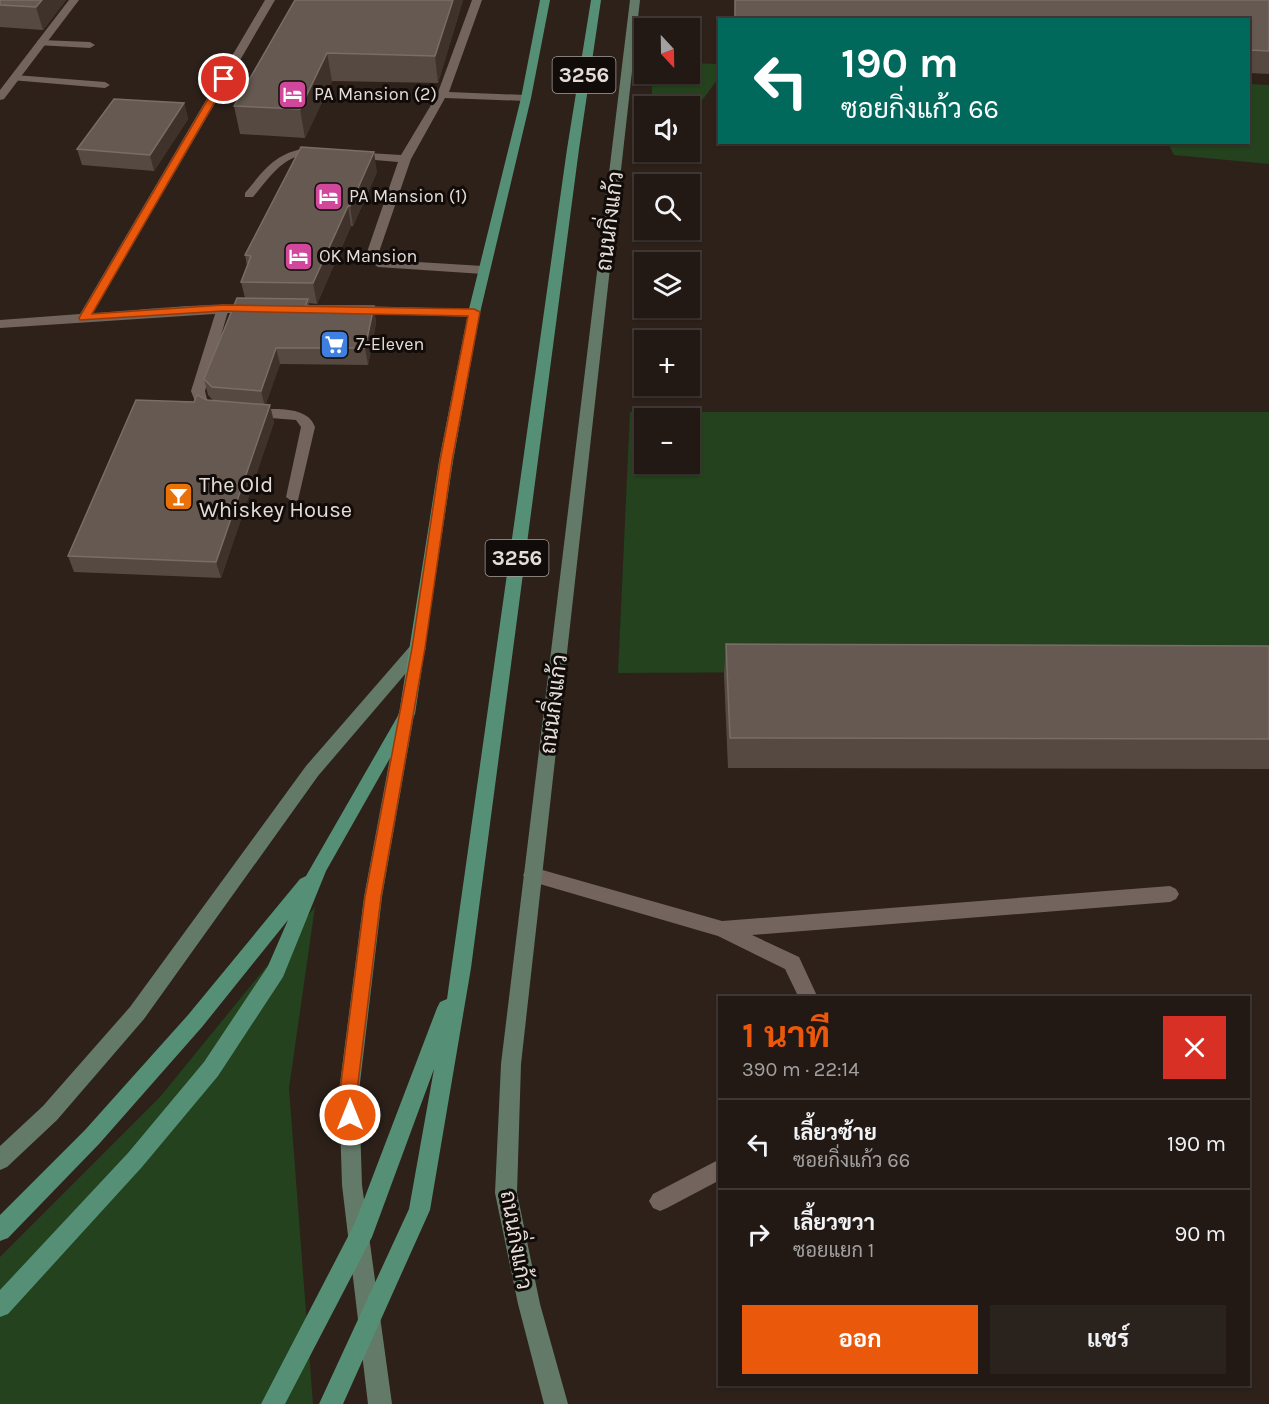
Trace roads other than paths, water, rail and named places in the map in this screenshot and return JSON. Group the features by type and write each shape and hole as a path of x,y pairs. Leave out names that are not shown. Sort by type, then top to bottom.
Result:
{"main road":[{"name":"3256","path":"380,1404 352,1185 349,1091 373,897 407,714 446,461 483,270 526,98 545,0"},
{"name":"ถนนกิ่งแก้ว","path":"331,1404 419,1210 462,968 573,149 596,0"},
{"name":"ถนนกิ่งแก้ว","path":"556,1404 529,1304 506,1193 511,1065 635,0"},
{"path":"0,1160 50,1113 137,1013 312,771 418,648"},
{"name":"3256","path":"318,869 407,714"},
{"path":"0,1230 92,1137 195,1021 318,869"},
{"path":"0,1306 135,1160 211,1068 276,971 318,869"},
{"path":"273,1404 364,1229 462,968"}],"street":[{"path":"0,97 74,0"},
{"path":"84,318 270,0"},
{"path":"477,0 442,95 405,159 373,252 375,259 382,264 400,267 483,270"},
{"path":"41,44 90,45"},
{"path":"15,78 105,85"},
{"path":"442,95 526,98"},
{"path":"249,195 280,158 296,153 405,159"},
{"path":"223,308 198,391 201,401 212,410 299,416 306,421 308,428 293,496"},
{"path":"0,324 223,308 270,309"},
{"path":"341,310 474,312"},
{"path":"532,875 723,929 792,963 808,996"},
{"path":"723,929 1170,894"},
{"path":"660,1201 718,1170"}],"place":[{"name":"PA Mansion (2)","path":"293,94"},
{"name":"PA Mansion (1)","path":"328,196"},
{"name":"OK Mansion","path":"298,256"},
{"name":"7-Eleven","path":"335,344"},
{"name":"The Old Whiskey House","path":"178,497"}]}
